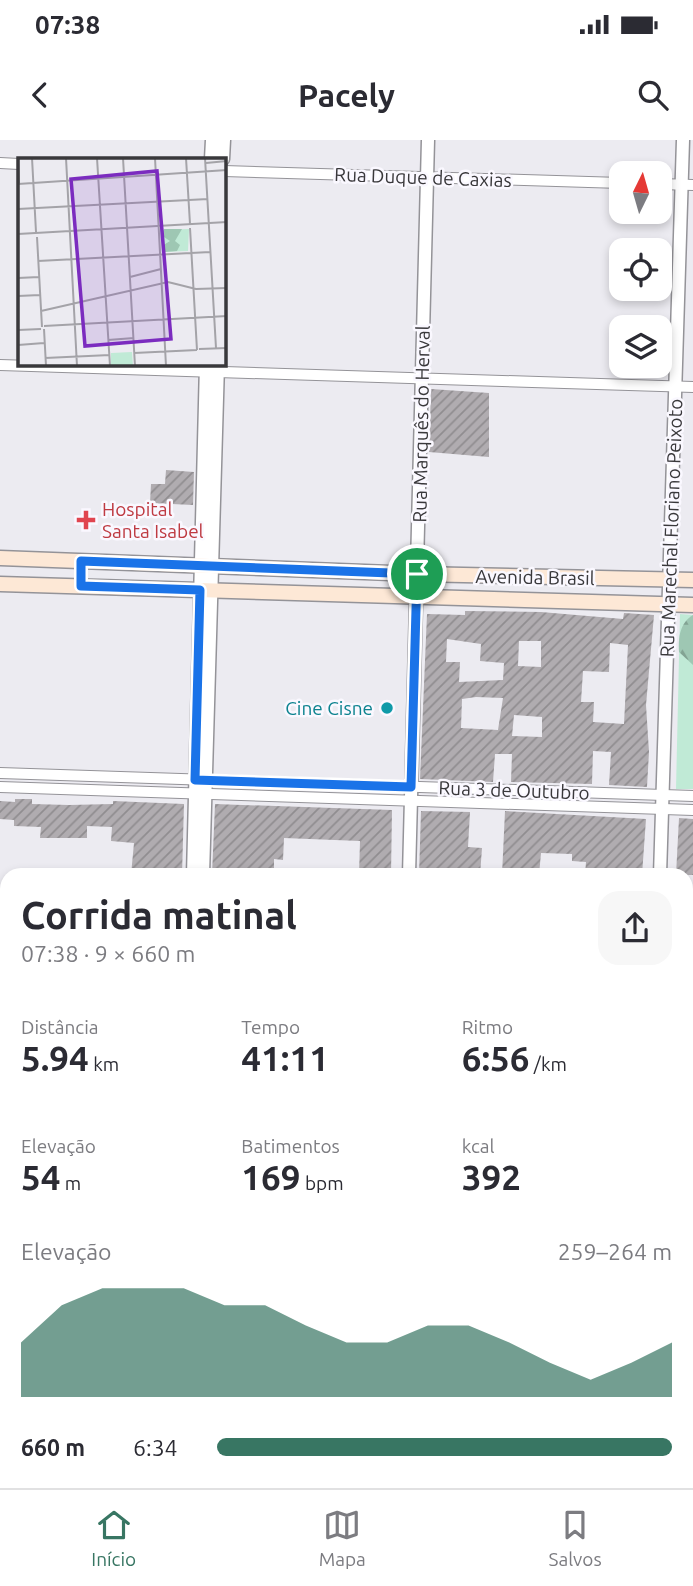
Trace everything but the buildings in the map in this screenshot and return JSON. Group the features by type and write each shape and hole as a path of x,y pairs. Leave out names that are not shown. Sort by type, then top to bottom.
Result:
{"main road":[{"name":"Avenida Brasil","path":"0,558 417,574 693,580"},
{"path":"81,561 81,586"},
{"name":"Avenida Brasil","path":"0,584 693,605"}],"street":[{"path":"211,158 212,140"},
{"path":"223,158 224,140"},
{"name":"Rua Marquês do Herval","path":"409,868 428,140"},
{"name":"Rua Marechal Floriano Peixoto","path":"660,868 675,386 687,185 683,140"},
{"path":"0,163 18,164"},
{"name":"Rua Duque de Caxias","path":"226,171 609,183"},
{"path":"0,365 18,365"},
{"path":"106,366 212,367 422,378 693,387"},
{"path":"198,868 212,367"},
{"name":"Rua 3 de Outubro","path":"0,773 200,787"},
{"name":"Rua 3 de Outubro","path":"0,787 200,787 411,793 514,790 662,802 693,810"},
{"path":"514,790 514,803"},
{"name":"Rua 3 de Outubro","path":"411,793 514,803 662,802 693,796"}],"green space":[{"path":"680,614 693,615 693,789 676,789"},
{"path":"693,615 693,665 679,652 679,646 683,626"}],"place":[{"name":"Hospital Santa Isabel","path":"86,520"},
{"name":"Cine Cisne","path":"387,708"}],"route":[{"path":"81,561 212,565 417,574 411,787 195,780 200,590 81,586 81,561"}]}
